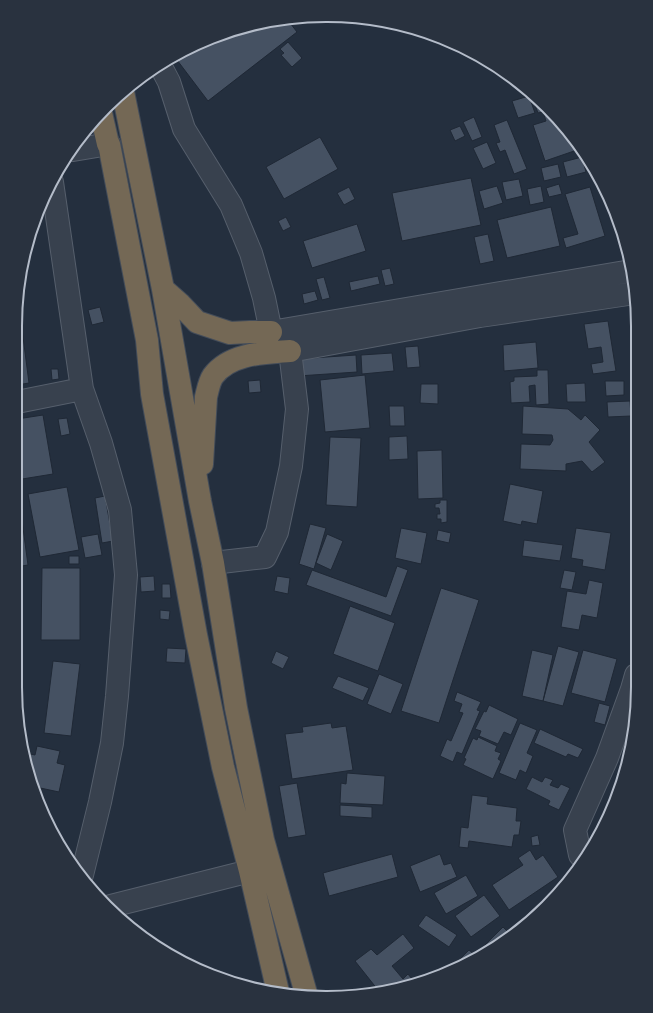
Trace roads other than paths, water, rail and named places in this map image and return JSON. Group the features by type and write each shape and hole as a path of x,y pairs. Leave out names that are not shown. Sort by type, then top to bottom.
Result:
{"highway":[{"path":"124,99 163,289 200,501 213,563 236,708 263,840 305,990"},
{"path":"103,121 109,144 147,340 152,394 196,635 223,767 250,871 277,986"},
{"path":"163,289 197,322 230,333 271,332"},
{"path":"200,501 206,396 213,377 225,365 242,357 262,353 290,351"}],"street":[{"path":"163,70 169,82 184,129 231,205 240,225 264,298 271,332 626,272"},
{"path":"79,149 109,144"},
{"path":"53,191 82,389 120,510 126,575 118,689 112,743 100,802 83,870"},
{"path":"213,563 265,556 277,532 291,466 297,409 290,351 480,316 629,293"},
{"path":"22,401 82,389"},
{"path":"580,855 575,830 607,758 631,693"},
{"path":"115,905 250,871"}]}
